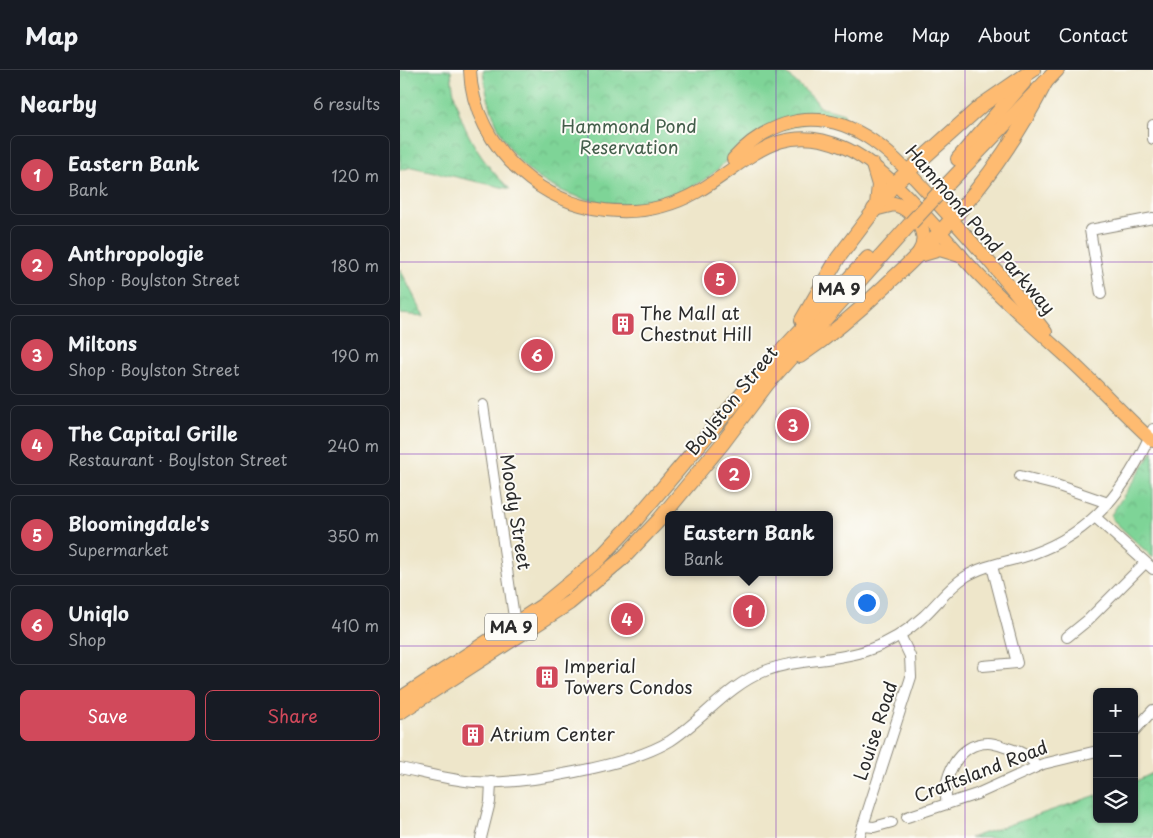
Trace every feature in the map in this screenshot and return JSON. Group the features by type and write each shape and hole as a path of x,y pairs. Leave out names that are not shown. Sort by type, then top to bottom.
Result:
{"highway":[{"path":"777,364 838,258 894,184 982,105 1033,70"},
{"name":"Boylston Street","path":"400,699 516,624 562,591 607,551 935,191 1033,70"},
{"name":"Boylston Street","path":"935,191 1057,70"},
{"path":"777,364 842,326 953,221 1011,144 1045,83"},
{"path":"873,165 879,185 875,207"},
{"path":"875,207 886,204 898,205 919,224 924,231 924,239 923,248 916,258"},
{"path":"916,258 929,251 940,249 960,256"},
{"name":"Boylston Street","path":"666,511 777,364"},
{"name":"Boylston Street","path":"400,712 553,614 609,571 665,512"}],"main road":[{"name":"Hammond Pond Parkway","path":"470,70 477,107 498,148 527,178 561,199 602,210 638,211 662,206 684,198 715,180 753,152 774,143 796,139 813,139 837,145 873,165 894,184 960,256 1028,323 1059,349 1152,436"},
{"name":"Hammond Pond Parkway","path":"715,180 747,145 765,133 790,122 814,120 838,123 858,132 887,152 907,171 953,221 1059,349"}],"street":[{"path":"1153,125 1153,139"},
{"path":"1101,294 1090,230 1153,218"},
{"name":"Moody Street","path":"483,405 516,624"},
{"path":"400,768 463,781 491,782 542,777 644,754 676,736 728,692 757,674 796,663 858,654 900,635 925,616 963,578 990,566 1022,558 1058,543 1081,530 1108,503 1125,480 1152,436"},
{"path":"1020,476 1056,485 1108,503"},
{"path":"1068,637 1149,566 1095,517"},
{"path":"983,666 1017,663 990,566"},
{"name":"Louise Road","path":"859,838 911,677 910,656 900,635"},
{"path":"1138,727 1153,710"},
{"path":"947,804 945,792 948,776 957,759 970,748 988,743 1016,750 1030,758 1036,766"},
{"name":"Craftsland Road","path":"907,818 982,792 1036,766 1093,752"},
{"path":"481,838 492,796 491,782"},
{"path":"863,826 874,827 892,822"}],"green space":[{"path":"400,70 451,70 457,104 469,136 487,164 510,189 412,167 400,170"},
{"name":"Hammond Pond Reservation","path":"483,70 787,70 786,73 820,107 844,114 842,120 835,118 818,119 751,140 737,149 715,172 696,185 676,195 655,201 612,204 569,194 534,175 521,163 511,150 495,120"},
{"path":"400,269 424,316 400,314"},
{"path":"1153,451 1153,558 1112,519 1111,515"},
{"path":"1153,773 1153,838 970,838 1093,796 1093,823 1138,823 1138,780"}],"place":[{"name":"Bloomingdale's","path":"720,279"},
{"name":"The Mall at Chestnut Hill","path":"623,324"},
{"name":"Uniqlo","path":"537,355"},
{"name":"Miltons","path":"793,425"},
{"name":"Anthropologie","path":"734,474"},
{"name":"Eastern Bank","path":"749,611"},
{"name":"The Capital Grille","path":"627,619"},
{"name":"Imperial Towers Condos","path":"547,677"},
{"name":"Atrium Center","path":"473,735"}]}
